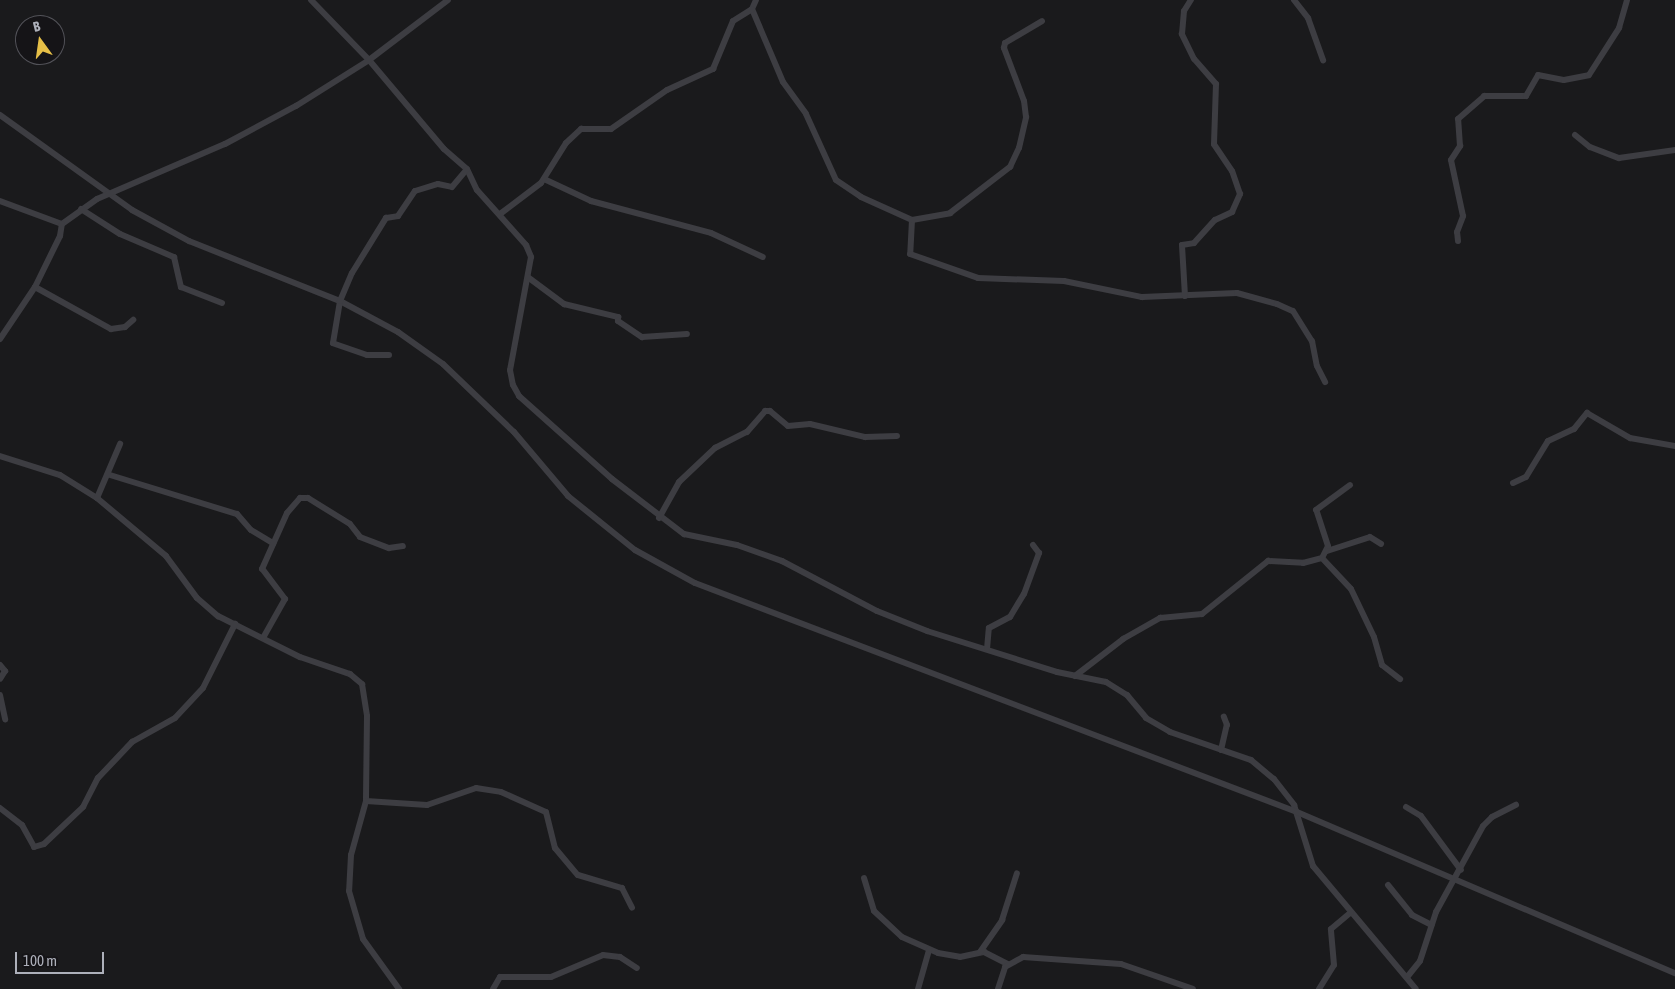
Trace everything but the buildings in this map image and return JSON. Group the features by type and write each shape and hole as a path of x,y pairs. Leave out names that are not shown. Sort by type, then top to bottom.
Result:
{"street":[{"path":"311,0 369,60 444,150 467,169 477,190 530,250 529,278 510,370 516,390 659,518 696,539 737,545 782,561 877,611 927,632 1075,676 1114,685 1154,723 1260,766 1274,779 1297,812 1313,866 1408,976 1416,989"},
{"path":"0,339 35,287 60,236 62,224 108,194 225,144 369,60 448,0"},
{"path":"500,214 544,179 566,143 580,129 611,129 667,90 713,69 733,22 752,9 756,0"},
{"path":"1185,296 1182,245 1194,243 1215,220 1232,212 1240,194 1232,171 1214,144 1216,84 1194,59 1182,34 1184,11 1191,0"},
{"path":"1294,0 1308,18 1323,60"},
{"path":"1458,241 1457,232 1463,216 1451,160 1460,146 1458,119 1484,96 1526,96 1538,75 1564,80 1589,75 1617,31 1627,0"},
{"path":"752,9 783,82 806,114 839,184 912,220 950,212 1014,160 1026,118 1024,101 1004,48 1004,43 1042,21"},
{"path":"0,115 108,194 189,241 340,302 398,332 443,364 514,432 568,496 635,550 695,582 1297,812 1675,973"},
{"path":"1576,136 1590,148 1618,158 1675,150"},
{"path":"389,355 367,355 333,343 340,302 352,273 386,218 398,216 415,191 438,184 452,187 467,169"},
{"path":"544,179 591,201 711,233 762,257"},
{"path":"0,201 62,224"},
{"path":"81,210 128,238 174,257 181,287 222,303"},
{"path":"912,220 910,254 978,278 1033,277 1128,296 1185,296 1237,293 1291,309 1312,341 1317,366 1325,382"},
{"path":"529,278 564,304 618,317 618,321 642,337 687,334"},
{"path":"35,287 111,329 125,327 133,320"},
{"path":"659,518 679,482 715,448 747,432 765,411 770,411 788,426 810,424 865,437 897,436"},
{"path":"1513,483 1526,478 1548,441 1574,429 1587,413 1630,438 1675,446"},
{"path":"97,498 110,475 120,444"},
{"path":"0,456 71,480 97,498 166,556 204,605 235,624 300,657 344,672 362,684 367,716 366,801 351,855 349,891 363,939 398,989"},
{"path":"110,475 237,514 251,530 273,543"},
{"path":"1327,551 1316,510 1350,485"},
{"path":"263,638 285,599 262,572 287,513 303,497 350,524 360,537 390,548 403,546"},
{"path":"1075,676 1098,656 1160,618 1202,614 1268,561 1303,563 1322,558 1327,551 1370,537 1381,544"},
{"path":"987,649 989,628 1010,617 1024,594 1039,552 1033,545"},
{"path":"1322,558 1351,589 1374,637 1382,665 1400,679"},
{"path":"0,808 22,825 34,847 44,844 83,807 98,778 132,742 175,718 203,688 235,624"},
{"path":"0,665 5,671 0,679"},
{"path":"0,694 4,719"},
{"path":"1222,750 1227,725 1224,717"},
{"path":"366,801 427,805 476,788 501,792 546,812 555,848 578,875 622,888 632,908"},
{"path":"1408,976 1420,961 1432,925 1483,826 1492,817 1516,805"},
{"path":"1406,807 1421,816 1461,870"},
{"path":"980,952 1002,920 1017,873"},
{"path":"864,878 874,910 902,937 930,950 960,957 980,952 1008,964"},
{"path":"1388,885 1412,914 1432,925"},
{"path":"1319,989 1334,966 1331,929 1352,912"},
{"path":"918,989 930,950"},
{"path":"493,989 500,977 551,977 603,955 620,957 637,968"},
{"path":"998,989 1008,964 1023,957 1112,963 1193,989"}]}
